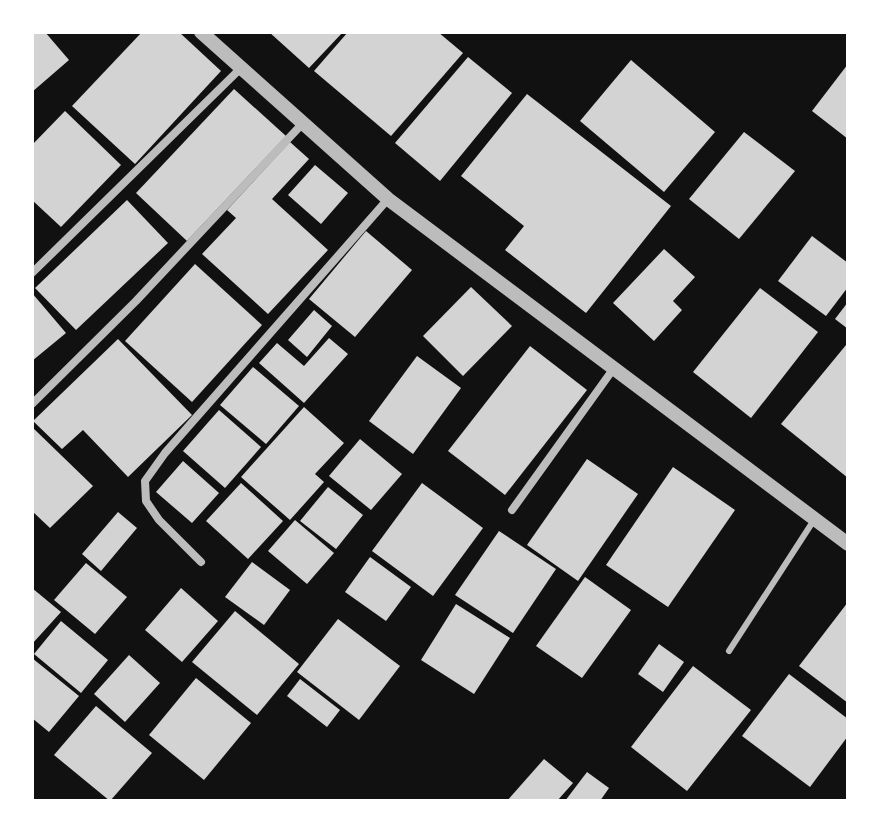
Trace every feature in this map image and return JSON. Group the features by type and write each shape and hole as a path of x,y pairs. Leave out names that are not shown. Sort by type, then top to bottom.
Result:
{"street":[{"path":"201,32 388,199 848,544"},
{"path":"32,273 242,67"},
{"path":"32,404 201,234 304,122"},
{"path":"201,562 159,520 146,501 145,481 165,453 388,199"},
{"path":"512,510 614,368"}],"lane":[{"path":"729,651 815,519"}],"building":[{"path":"32,32 45,32 69,60 32,92"},
{"path":"142,32 179,32 221,71 135,164 72,106"},
{"path":"269,32 343,32 309,68"},
{"path":"348,32 438,32 463,53 391,136 314,71"},
{"path":"468,57 512,93 440,181 395,143"},
{"path":"631,60 715,132 664,192 580,121"},
{"path":"848,64 848,139 812,111"},
{"path":"234,89 286,136 187,241 136,193"},
{"path":"527,94 671,206 586,313 505,250 524,226 461,176"},
{"path":"65,111 121,165 61,227 32,200 32,145"},
{"path":"744,132 795,171 739,239 689,199"},
{"path":"290,142 309,159 272,199 328,250 268,314 202,254 236,218 227,210"},
{"path":"315,165 348,193 321,224 288,195"},
{"path":"127,200 168,243 76,330 35,288"},
{"path":"366,231 412,270 355,337 309,299"},
{"path":"812,236 848,263 848,287 826,316 778,281"},
{"path":"664,249 695,277 673,301 682,310 654,341 613,303"},
{"path":"195,264 262,325 192,402 125,341"},
{"path":"471,287 512,326 463,376 423,336"},
{"path":"760,288 818,332 751,418 693,372"},
{"path":"32,293 66,333 32,361"},
{"path":"848,302 848,329 835,319"},
{"path":"314,310 332,326 307,357 288,340"},
{"path":"329,338 348,354 304,403 259,363 277,343 304,366"},
{"path":"118,339 192,415 128,477 83,430 62,449 33,421"},
{"path":"846,345 848,347 848,478 781,424"},
{"path":"530,346 587,390 505,495 448,451"},
{"path":"417,356 461,388 413,454 369,421"},
{"path":"253,367 299,406 266,444 220,405"},
{"path":"304,407 344,443 315,474 324,482 290,520 241,477"},
{"path":"219,410 261,447 225,488 183,451"},
{"path":"32,427 93,486 50,528 32,511"},
{"path":"360,439 402,474 371,510 329,476"},
{"path":"587,459 638,494 578,581 527,545"},
{"path":"183,461 219,493 192,523 156,492"},
{"path":"673,467 735,510 668,607 606,565"},
{"path":"241,483 283,521 248,559 206,521"},
{"path":"422,483 483,528 433,596 372,551"},
{"path":"328,487 363,515 336,549 300,521"},
{"path":"118,512 137,528 101,571 82,554"},
{"path":"295,520 334,553 307,584 268,551"},
{"path":"499,531 556,569 513,633 455,595"},
{"path":"370,557 411,587 386,621 345,592"},
{"path":"252,562 290,590 264,625 225,597"},
{"path":"86,563 127,597 95,634 54,600"},
{"path":"585,577 631,610 582,678 536,646"},
{"path":"32,588 61,612 32,644"},
{"path":"181,588 218,621 182,662 145,630"},
{"path":"848,602 848,703 799,666"},
{"path":"456,604 510,638 474,694 421,660"},
{"path":"235,611 299,664 257,715 192,662"},
{"path":"338,619 400,666 359,720 297,672"},
{"path":"61,621 108,660 81,693 34,654"},
{"path":"659,644 684,662 663,692 638,674"},
{"path":"129,655 160,683 125,722 94,694"},
{"path":"32,658 79,696 49,732 32,718"},
{"path":"693,666 751,710 687,791 631,747"},
{"path":"789,674 848,719 848,736 810,787 742,736"},
{"path":"196,678 251,723 204,780 149,735"},
{"path":"300,679 340,710 327,727 287,696"},
{"path":"96,706 152,753 110,801 54,755"},
{"path":"544,759 573,783 557,801 507,801"},
{"path":"587,772 609,788 600,801 565,801"}]}
